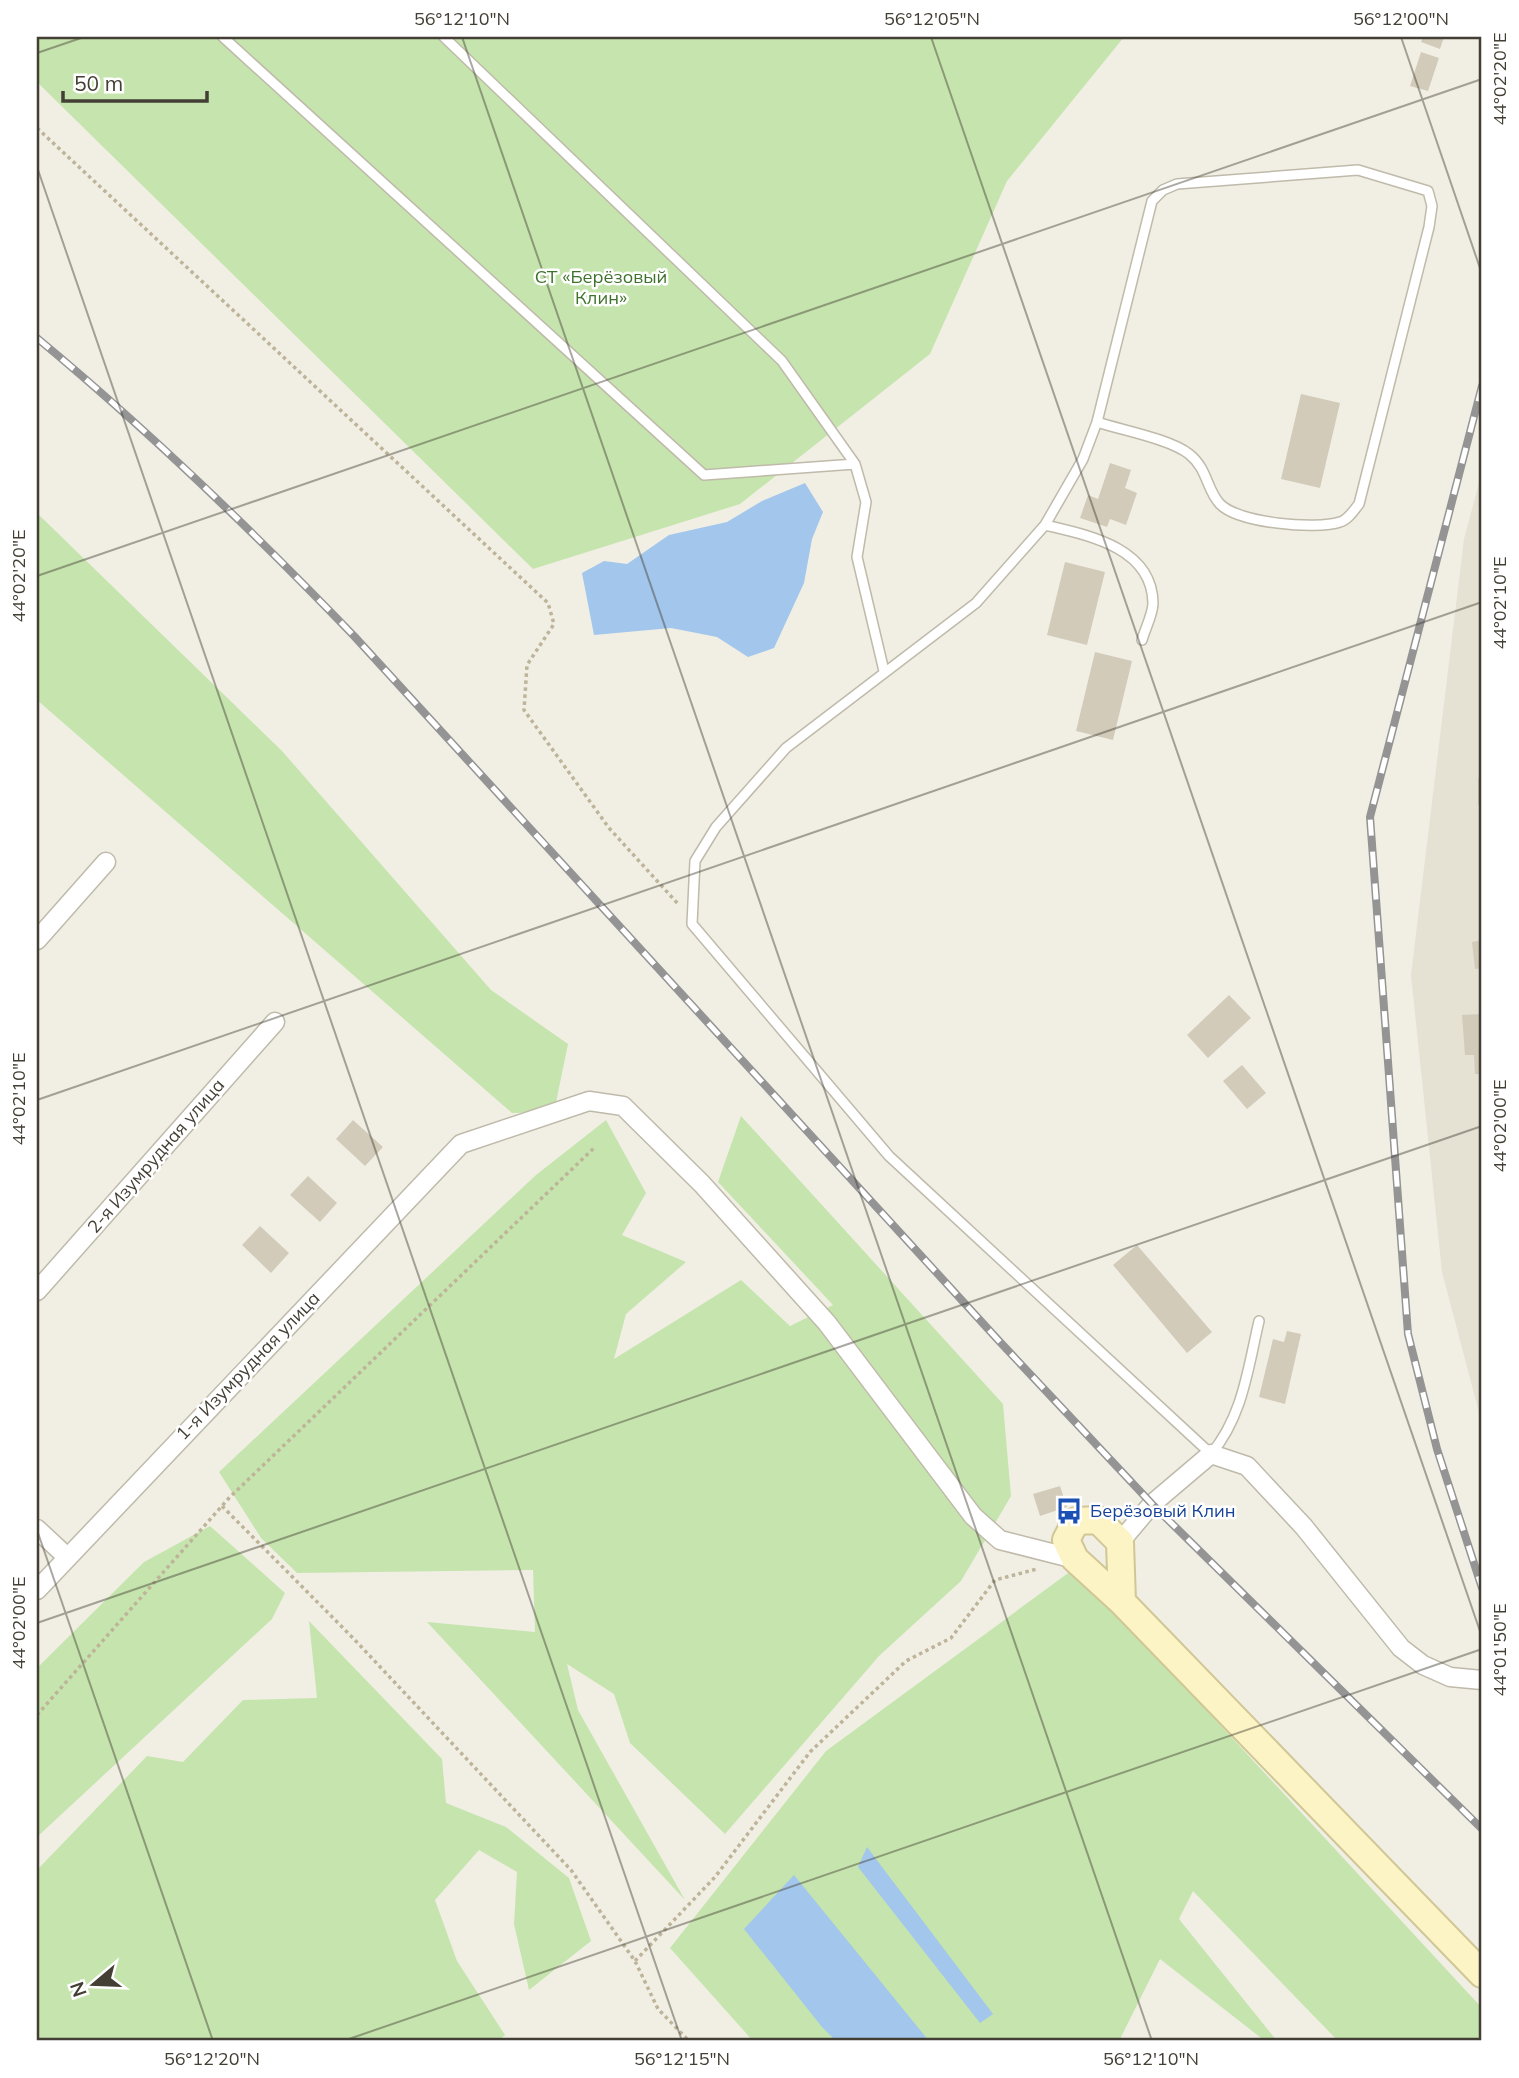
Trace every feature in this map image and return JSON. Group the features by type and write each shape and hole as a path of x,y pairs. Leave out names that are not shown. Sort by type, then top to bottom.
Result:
{"street":[{"path":"37,940 106,863"},
{"name":"2-я Изумрудная улица","path":"37,1291 275,1022"},
{"name":"1-я Изумрудная улица","path":"37,1590 66,1556 461,1144 589,1101 624,1106 702,1184 827,1323 973,1516 1000,1540 1075,1559"},
{"path":"1122,1602 1120,1542 1152,1504 1211,1454 1247,1466 1304,1527 1401,1648 1423,1665 1450,1676 1482,1680"},
{"path":"1120,1542 1098,1520 1076,1521 1066,1540 1075,1559 1122,1602 1482,1974"},
{"path":"37,1529 66,1556"}],"lane":[{"path":"223,37 704,475 855,464"},
{"path":"444,37 782,360 855,464 866,502 857,556 884,671"},
{"path":"1097,422 1187,452 1204,469 1220,505 1234,514 1265,521 1323,526 1344,522 1359,503 1419,267 1432,206 1428,191 1358,170 1177,184 1163,190 1152,201 1097,422 1083,459 1045,525 976,603 786,748 716,827 695,862 692,924 889,1156 1211,1454 1227,1435 1240,1404 1259,1321"},
{"path":"1045,525 1098,537 1126,552 1148,580 1153,604 1142,640"}],"path":[{"path":"37,128 548,603 554,624 527,665 524,710 609,828 692,919"},
{"path":"37,1715 222,1506 594,1148"},
{"path":"222,1506 353,1638 571,1870 635,1961 658,2008 689,2041"},
{"path":"635,1961 715,1877 810,1752 906,1661 951,1638 995,1580 1075,1559"}],"shaded area":[{"path":"1482,472 1482,1424 1442,1272 1411,975 1464,539"}],"green space":[{"name":"СТ «Берёзовый Клин»","path":"37,37 1124,37 1007,181 930,354 740,504 533,569 37,82"},
{"path":"37,513 282,751 491,990 568,1044 554,1112 512,1113 37,700"},
{"path":"741,1116 1003,1404 1011,1496 961,1581 879,1656 725,1834 630,1743 614,1694 567,1664 578,1710 685,1900 427,1622 535,1632 533,1570 297,1573 261,1538 219,1472 536,1175 606,1120 646,1193 622,1235 686,1262 626,1314 614,1359 741,1280 790,1326 833,1305 718,1182"},
{"path":"210,1526 285,1593 272,1619 37,1837 37,1668 144,1562"},
{"path":"1075,1568 1482,2008 1482,2041 1338,2041 1193,1891 1179,1919 1277,2041 1265,2041 1160,1959 1119,2041 753,2041 670,1948 826,1751"},
{"path":"309,1621 442,1759 446,1803 506,1827 569,1878 591,1941 529,1990 514,1924 517,1872 479,1850 435,1900 457,1961 505,2035 498,2041 37,2041 37,1870 147,1756 183,1762 243,1700 317,1698"}],"water":[{"path":"805,483 823,512 812,539 804,583 774,648 748,657 717,637 671,628 594,635 582,573 604,561 627,564 669,535 727,522 762,501"},
{"path":"867,1847 993,2014 980,2023 858,1867"},
{"path":"794,1875 929,2041 836,2041 822,2027 744,1929"}],"building":[{"path":"1423,37 1444,37 1440,49 1421,42"},
{"path":"1421,52 1439,58 1428,91 1410,86"},
{"path":"1301,394 1340,403 1320,488 1281,479"},
{"path":"1110,463 1131,470 1125,488 1137,493 1126,525 1110,519 1107,527 1080,518 1088,495 1098,499"},
{"path":"1065,562 1105,572 1087,645 1047,635"},
{"path":"1095,652 1132,661 1113,740 1076,731"},
{"path":"1478,778 1482,778 1482,805 1478,805"},
{"path":"1482,940 1482,968 1475,969 1472,942"},
{"path":"1229,995 1251,1018 1208,1058 1187,1035"},
{"path":"1482,1014 1482,1074 1475,1074 1474,1055 1465,1055 1462,1015"},
{"path":"1242,1065 1266,1093 1247,1109 1223,1081"},
{"path":"353,1120 383,1147 365,1166 336,1139"},
{"path":"308,1176 337,1203 320,1222 290,1195"},
{"path":"260,1226 289,1253 271,1273 242,1245"},
{"path":"1137,1245 1212,1332 1187,1353 1113,1265"},
{"path":"1287,1331 1301,1334 1285,1404 1259,1397 1273,1339 1284,1342"},
{"path":"1060,1486 1067,1507 1040,1516 1033,1494"}],"railway":[{"path":"37,338 200,482 354,636 1000,1342 1152,1504 1482,1829"},
{"path":"1482,386 1370,817 1408,1334 1437,1449 1482,1588"}],"place":[{"name":"Берёзовый Клин","path":"1069,1511"}]}
